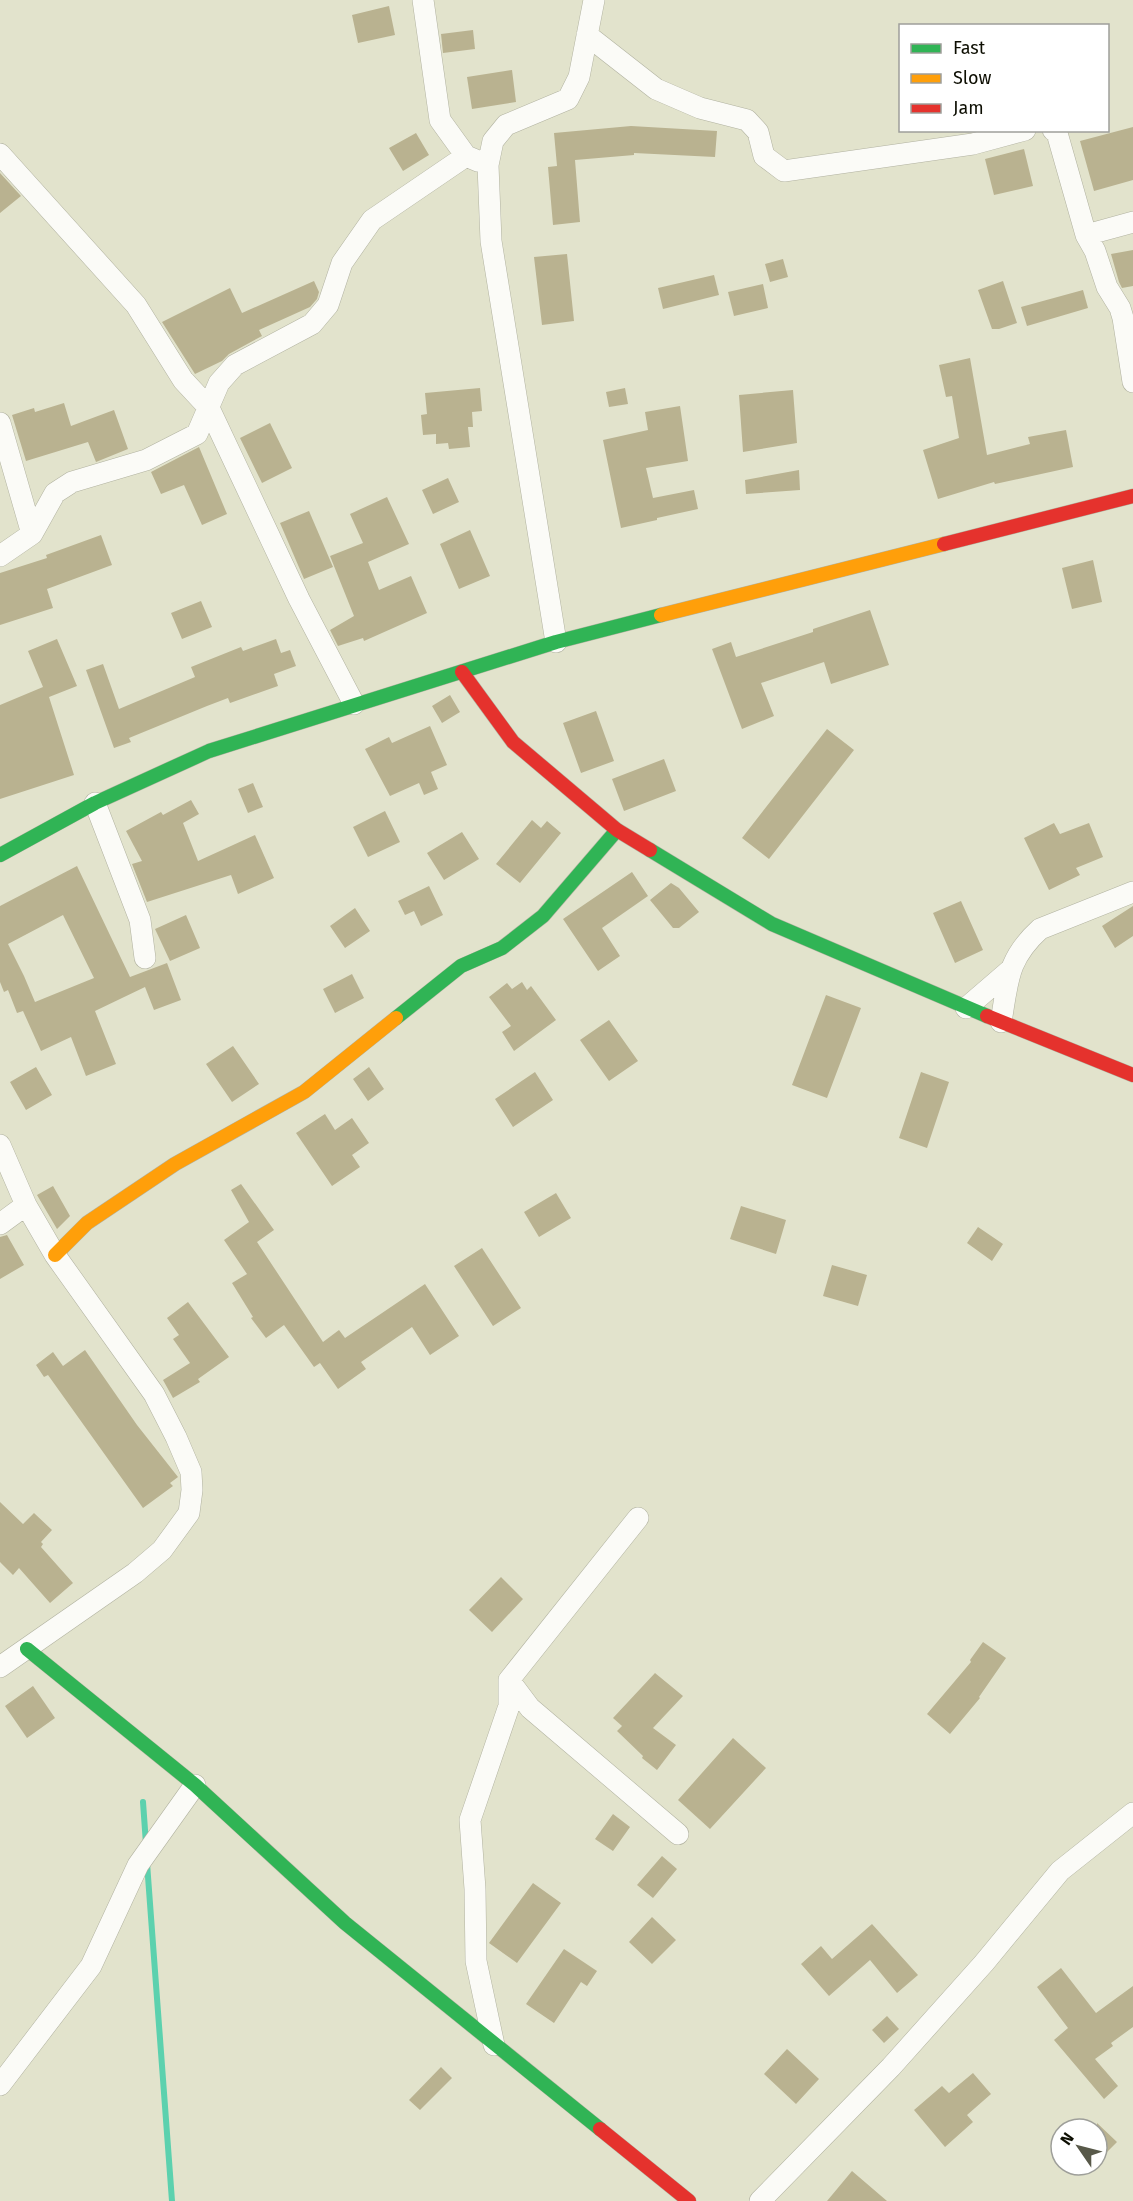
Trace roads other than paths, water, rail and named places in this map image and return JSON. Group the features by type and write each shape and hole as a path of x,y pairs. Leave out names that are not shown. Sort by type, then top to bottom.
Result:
{"street":[{"path":"423,0 440,120 466,156 488,165"},
{"path":"556,642 491,242 488,165 494,141 506,125 568,99 579,77 594,0"},
{"path":"587,35 656,89 700,108 747,120 758,132 764,156 784,171 973,144 1018,132"},
{"path":"1056,132 1086,235 1095,251 1107,287 1120,308 1133,382"},
{"path":"0,154 136,305 183,380 209,408 299,599 354,704"},
{"path":"0,556 32,534 55,493 72,482 146,460 196,434 219,383 236,365 312,324 328,305 342,263 372,220 466,156"},
{"path":"1086,235 1133,222"},
{"path":"0,423 32,534"},
{"path":"196,434 233,459"},
{"path":"0,855 94,802 209,751 354,704 556,642 1133,496"},
{"path":"462,672 513,742 617,830 772,924 966,1008 1133,1075"},
{"path":"94,802 140,920 145,958"},
{"path":"55,1255 87,1223 175,1164 304,1092 461,966 502,948 543,916 617,830"},
{"path":"966,1008 1009,970 1020,950 1040,929 1133,892"},
{"path":"1001,1022 1009,970"},
{"path":"0,1145 26,1205 55,1255 154,1394 191,1472 192,1490 189,1513 162,1550 135,1573 0,1667"},
{"path":"0,1224 26,1205"},
{"path":"494,2045 476,1961 475,1889 470,1820 509,1706 509,1680 638,1518"},
{"path":"27,1649 195,1785 345,1923 688,2201"},
{"path":"509,1680 530,1708 678,1834"},
{"path":"0,2085 91,1966 138,1865 195,1785"},
{"path":"760,2201 891,2067 984,1963 1060,1871 1133,1813"}],"waterway":[{"path":"143,1802 146,1844"},
{"path":"147,1863 172,2201"}]}
